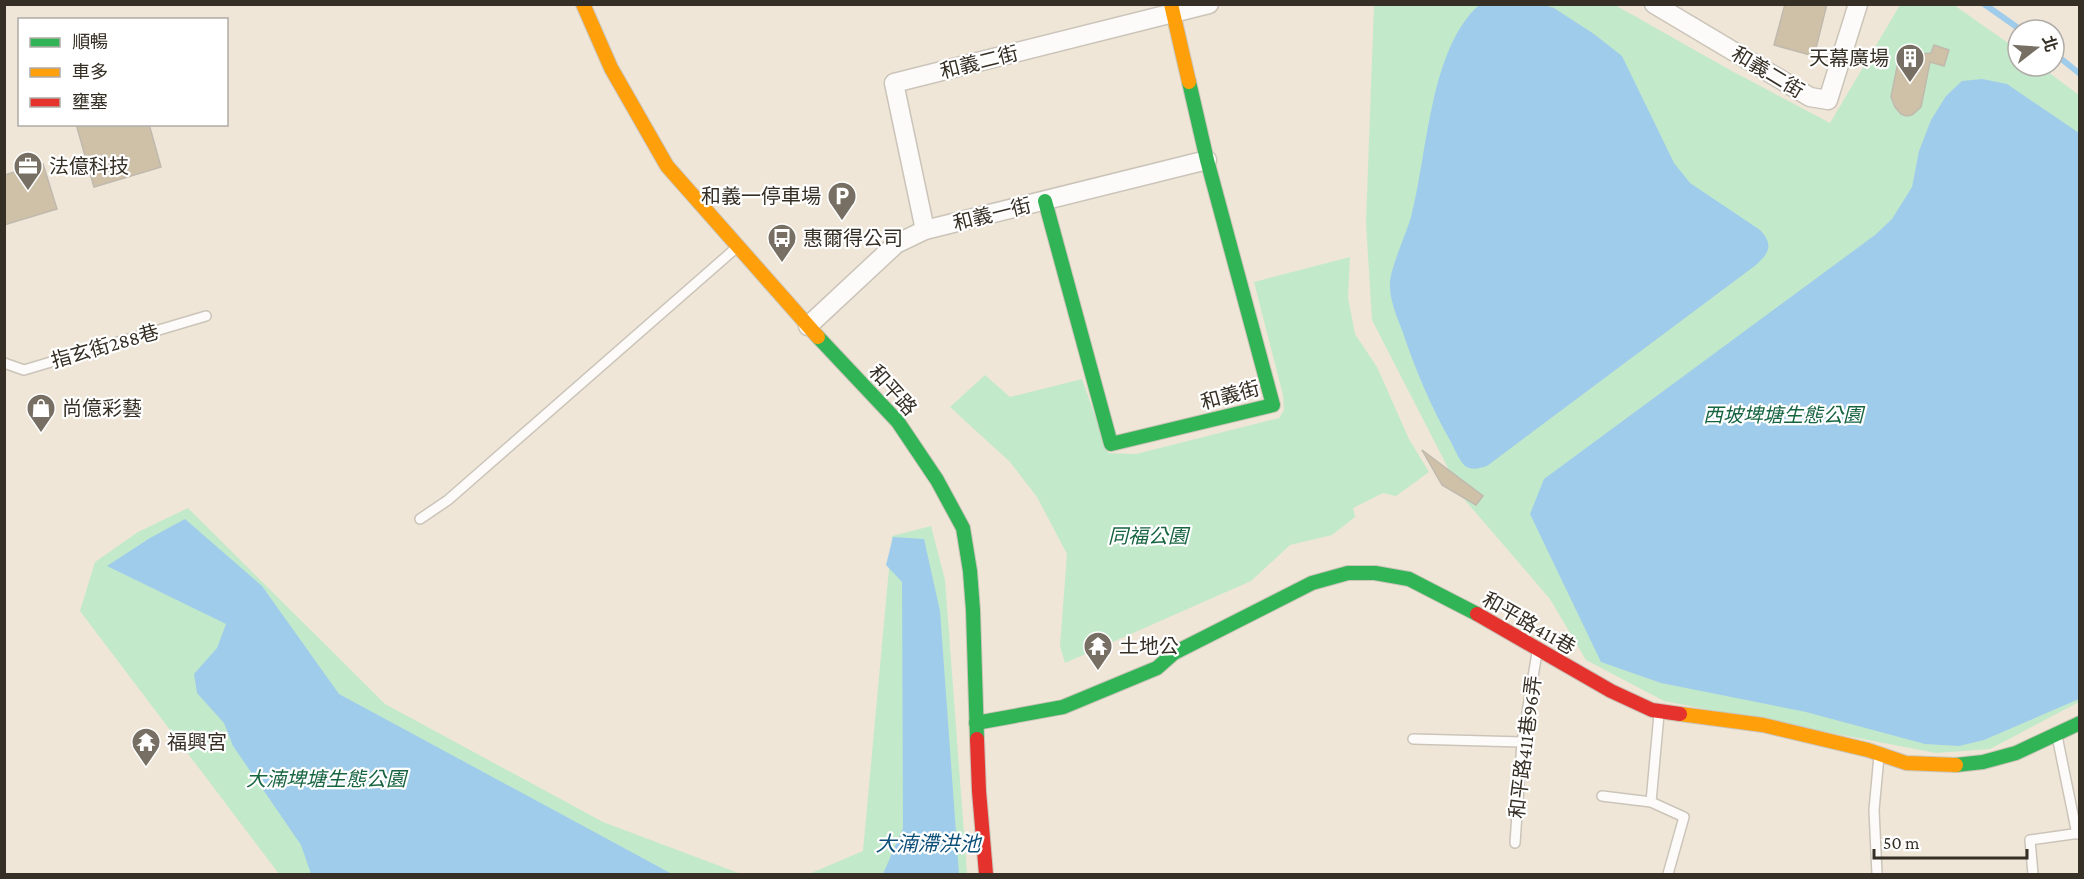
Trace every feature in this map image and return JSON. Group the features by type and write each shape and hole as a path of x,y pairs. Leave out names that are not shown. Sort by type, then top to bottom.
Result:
{"street":[{"name":"和平路","path":"583,4 611,68 667,166 808,326 898,422 937,480 963,528 973,610 979,791 986,874"},
{"name":"和義二街","path":"925,230 894,83 1172,9 1209,4"},
{"name":"和義二街","path":"1654,4 1810,97 1828,100 1858,4"},
{"name":"和義街","path":"1045,201 1111,444 1273,405 1207,160 1172,9"},
{"name":"和義一街","path":"808,326 896,244 925,230 1207,160"},
{"name":"和平路411巷","path":"976,723 1063,707 1157,668 1174,653 1312,583 1348,573 1375,573 1409,579 1479,615 1611,691 1652,710 1763,725 1906,763 1947,766 1983,762 2016,753 2079,723"}],"lane":[{"path":"420,519 448,500 738,246"},
{"name":"指玄街288巷","path":"4,363 24,370 206,316"},
{"name":"和平路411巷96弄","path":"1515,843 1522,742 1537,650"},
{"path":"1651,802 1660,711"},
{"path":"2033,874 2030,840 2078,833 2057,734"},
{"path":"1413,739 1522,742"},
{"path":"1876,874 1874,810 1879,754"},
{"path":"1602,796 1651,802 1684,817 1668,874"}],"green space":[{"name":"西坡埤塘生態公園","path":"1374,5 1615,5 1830,123 1900,5 1954,5 2006,42 2006,78 2056,78 2079,95 2079,702 1990,749 1936,753 1664,701 1586,660 1550,599 1464,499 1372,320 1366,223"},
{"name":"同福公園","path":"1350,257 1348,298 1355,334 1377,367 1409,439 1429,472 1396,496 1383,493 1353,508 1355,517 1332,535 1290,545 1251,581 1065,663 1060,646 1067,554 1037,497 1010,462 950,407 985,375 1010,397 1082,379 1108,453 1136,454 1279,418 1284,410 1283,395 1254,282"},
{"name":"大湳埤塘生態公園","path":"188,508 385,704 603,822 741,874 279,874 80,611 95,562 138,532"},
{"path":"931,526 945,580 967,874 809,874 863,851 892,536"}],"water":[{"path":"1479,5 1544,5 1554,8 1594,34 1622,56 1674,163 1690,183 1760,230 1767,240 1768,249 1756,265 1487,466 1476,469 1465,466 1461,461 1437,415 1418,373 1393,306 1390,282 1411,217 1440,75 1462,24"},
{"path":"1982,79 2007,84 2079,133 2079,699 1984,740 1959,746 1925,744 1806,712 1661,683 1601,662 1530,514 1544,479 1875,235 1892,219 1912,187 1919,151 1931,120 1946,96 1962,81"},
{"name":"大湳埤塘生態公園","path":"185,519 262,586 339,694 672,874 311,874 301,845 233,746 224,723 197,693 194,674 217,648 226,624 107,566"},
{"name":"大湳滯洪池","path":"893,537 924,539 940,611 959,874 883,874 903,828 902,582 886,565"}],"building":[{"path":"1785,4 1827,4 1814,56 1774,45"},
{"name":"天幕廣場","path":"1934,45 1949,50 1944,66 1930,62 1921,107 1912,115 1901,114 1891,97 1898,62 1907,55 1931,53"},
{"path":"77,126 150,126 161,167 94,187"},
{"name":"法億科技","path":"43,164 57,209 4,225 4,175"},
{"path":"1422,450 1483,496 1476,505 1442,485"}],"waterway":[{"path":"1984,4 2006,19"},
{"path":"2066,63 2080,74"}],"traffic: fast":[{"path":"1045,201 1111,444 1273,405 1207,160 1189,82"},
{"path":"818,337 898,422 937,480 963,528 973,610 977,739"},
{"path":"976,723 1063,707 1157,668 1174,653 1312,583 1348,573 1375,573 1409,579 1477,614"},
{"path":"1956,765 1983,762 2016,753 2080,723"}],"traffic: slow":[{"path":"583,4 611,68 667,166 818,337"},
{"path":"1171,4 1189,82"},
{"path":"1680,714 1763,725 1868,750 1906,763 1956,765"}],"traffic: jam":[{"path":"1477,614 1611,691 1652,710 1680,714"},
{"path":"977,739 986,874"}],"place":[{"name":"天幕廣場","path":"1910,84"},
{"name":"法億科技","path":"28,192"},
{"name":"和義一停車場","path":"842,222"},
{"name":"惠爾得公司","path":"782,264"},
{"name":"尚億彩藝","path":"41,434"},
{"name":"土地公","path":"1098,672"},
{"name":"福興宮","path":"146,768"}]}
